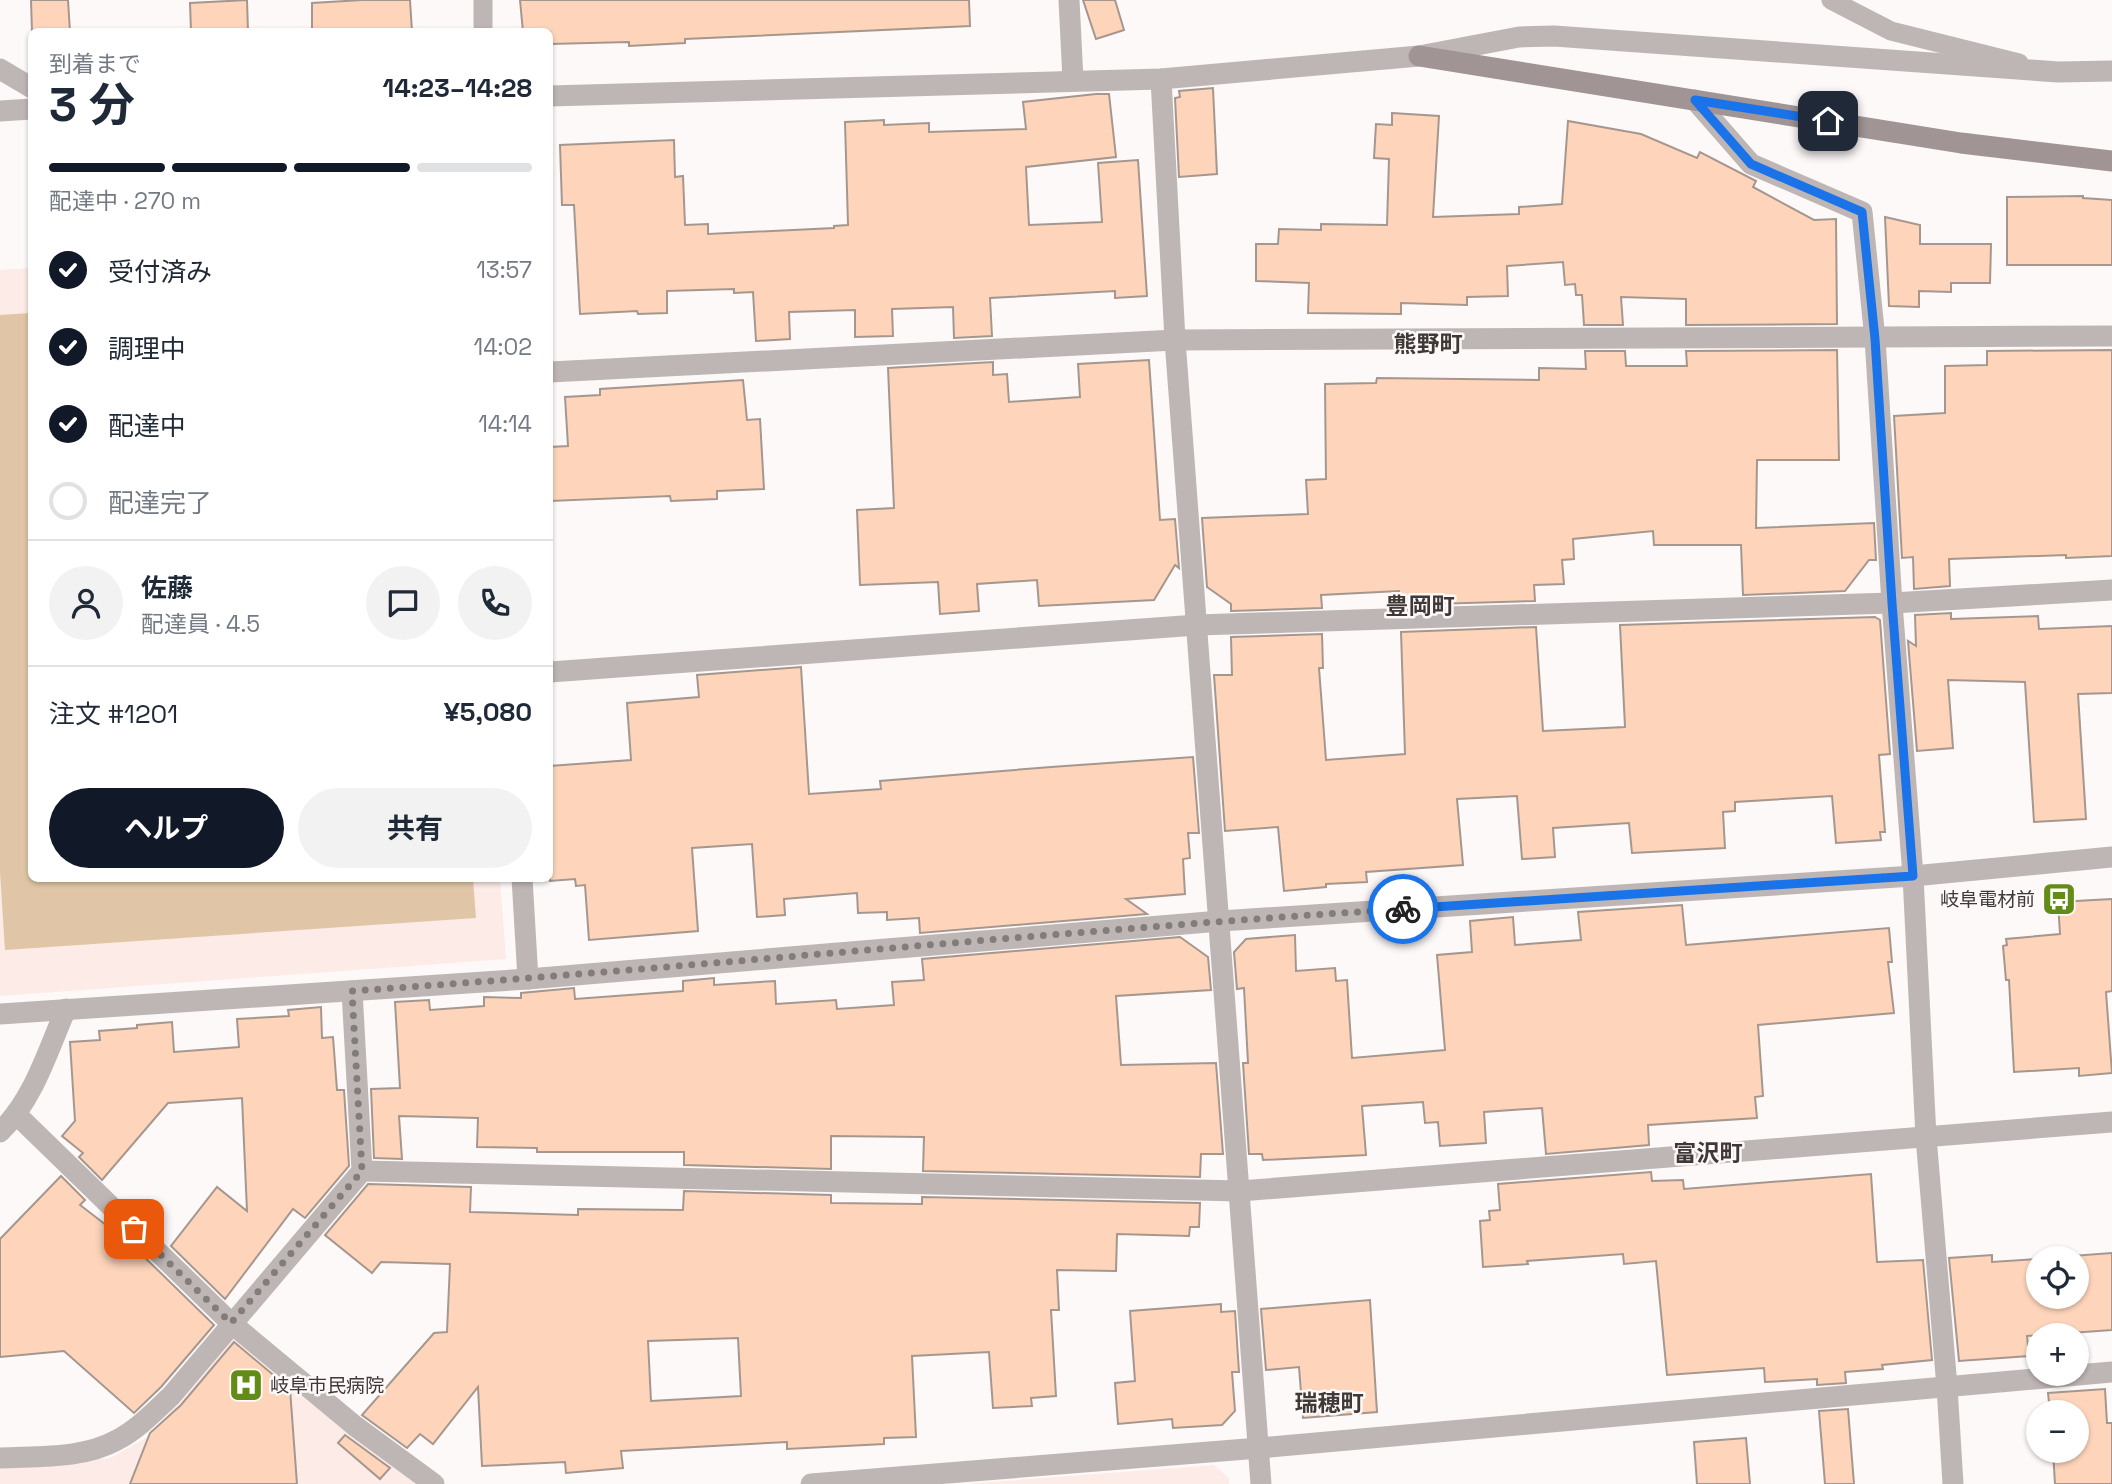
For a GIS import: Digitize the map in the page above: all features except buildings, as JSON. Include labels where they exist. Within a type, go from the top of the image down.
[{"type":"street","points":[[1069,0],[1073,80]]},
{"type":"street","points":[[553,96],[1161,79],[1419,56],[1519,37],[1554,36],[2058,72],[2112,71]]},
{"type":"street","points":[[1419,56],[1961,143],[2112,160]]},
{"type":"street","points":[[0,69],[28,86]]},
{"type":"street","points":[[1161,79],[1175,340],[1261,1484]]},
{"type":"street","points":[[1695,100],[1751,164],[1862,212],[1875,339],[1913,876],[1926,1137],[1953,1484]]},
{"type":"street","points":[[0,111],[28,109]]},
{"type":"street","points":[[553,372],[1175,340],[2112,336]]},
{"type":"street","points":[[553,672],[1197,625],[1892,603],[2112,590]]},
{"type":"street","points":[[0,1014],[528,979],[1220,921],[1913,876],[2112,857]]},
{"type":"street","points":[[522,882],[528,979]]},
{"type":"street","points":[[0,1458],[85,1451],[116,1441],[143,1423],[172,1396],[362,1171],[352,991]]},
{"type":"street","points":[[0,1132],[17,1115],[29,1095],[66,1009]]},
{"type":"street","points":[[17,1115],[231,1323],[355,1426],[435,1484]]},
{"type":"street","points":[[362,1171],[1240,1191],[2112,1122]]},
{"type":"street","points":[[811,1484],[1259,1448],[2112,1372]]},
{"type":"lane","points":[[482,0],[483,28]]},
{"type":"lane","points":[[1831,0],[1891,31],[2058,72]]},
{"type":"shaded area","points":[[28,268],[28,882],[500,882],[506,959],[0,996],[0,270]]},
{"type":"shaded area","points":[[28,313],[28,882],[473,882],[476,918],[5,950],[0,872],[0,315]]},
{"type":"shaded area","name":"岐阜市民病院","points":[[236,1334],[420,1484],[0,1484],[0,1469],[110,1458],[150,1436]]},
{"type":"shaded area","points":[[1214,1465],[1229,1478],[1229,1484],[964,1484]]},
{"type":"way so far","points":[[134,1229],[231,1323],[362,1171],[352,991],[528,979],[1220,921],[1403,909]]},
{"type":"place","name":"岐阜電材前","points":[[2059,899]]},
{"type":"place","name":"岐阜市民病院","points":[[246,1385]]},
{"type":"district","name":"熊野町","points":[[1428,344]]},
{"type":"district","name":"豊岡町","points":[[1420,606]]},
{"type":"district","name":"富沢町","points":[[1708,1153]]},
{"type":"district","name":"瑞穂町","points":[[1329,1403]]},
{"type":"route","points":[[1403,909],[1913,876],[1875,339],[1862,212],[1751,164],[1695,100],[1828,121]]}]
